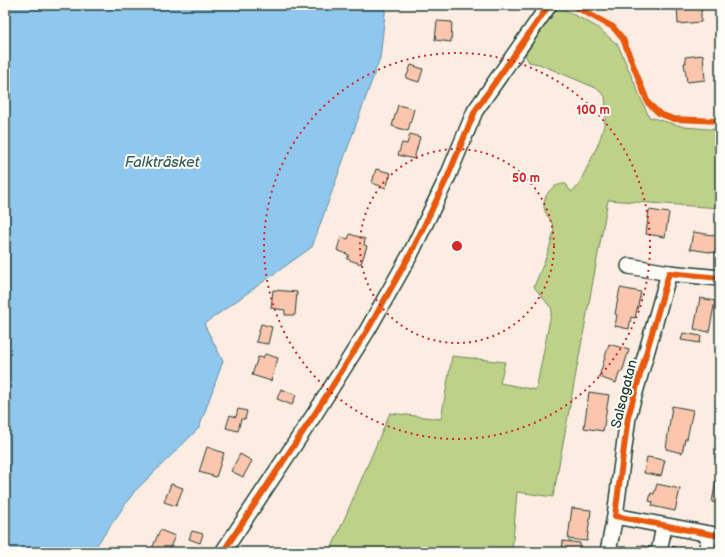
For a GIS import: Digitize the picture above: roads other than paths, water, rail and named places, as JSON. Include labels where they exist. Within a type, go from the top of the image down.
[{"type":"street","points":[[223,552],[314,415],[367,331],[411,253],[448,176],[475,111],[550,5]]},
{"type":"street","points":[[628,266],[669,273],[720,278]]},
{"type":"street","name":"Salsagatan","points":[[608,552],[615,516],[628,417],[669,273]]},
{"type":"street","points":[[615,516],[715,535],[706,552]]},
{"type":"street","points":[[660,548],[664,526]]},
{"type":"water","name":"Falkträsket","points":[[5,5],[386,5],[380,58],[312,247],[204,324],[223,361],[199,428],[134,492],[92,552],[5,552]]}]
